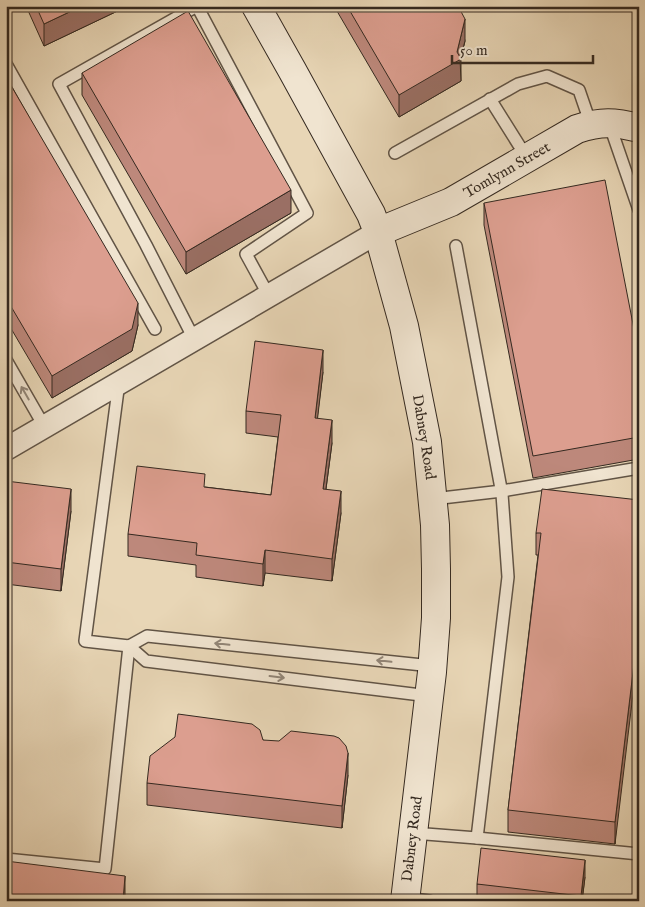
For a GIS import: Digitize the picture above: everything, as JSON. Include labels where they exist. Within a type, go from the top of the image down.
[{"type":"street","name":"Dabney Road","points":[[256,6],[371,214],[378,232],[404,326],[428,442],[435,524],[436,618],[413,833],[413,900]]},
{"type":"street","points":[[600,124],[616,123],[639,128]]},
{"type":"street","name":"Tomlynn Street","points":[[378,232],[452,202],[578,129],[600,124]]},
{"type":"street","points":[[6,449],[378,232]]},
{"type":"lane","points":[[194,339],[146,245],[59,84],[197,6],[307,213],[246,254],[269,296]]},
{"type":"lane","points":[[6,64],[155,329]]},
{"type":"lane","points":[[395,153],[518,84],[547,76],[579,90],[600,124],[639,210]]},
{"type":"lane","points":[[490,100],[527,158]]},
{"type":"lane","points":[[456,246],[502,491],[508,577],[477,838]]},
{"type":"lane","points":[[6,360],[44,426]]},
{"type":"lane","points":[[120,382],[85,641],[129,646],[146,660],[429,696]]},
{"type":"lane","points":[[433,499],[502,491],[639,468]]},
{"type":"lane","points":[[129,646],[147,636],[432,666]]},
{"type":"lane","points":[[6,859],[105,869],[129,646]]},
{"type":"lane","points":[[413,833],[639,854]]},
{"type":"building","points":[[36,6],[82,6],[44,24]]},
{"type":"building","points":[[347,6],[458,6],[465,19],[457,52],[461,59],[399,95]]},
{"type":"building","points":[[188,11],[291,190],[186,252],[82,73]]},
{"type":"building","points":[[6,77],[138,303],[132,329],[52,376],[6,298]]},
{"type":"building","points":[[605,180],[639,355],[639,437],[533,456],[484,203]]},
{"type":"building","points":[[255,341],[323,350],[315,418],[332,420],[323,489],[341,491],[332,559],[265,550],[263,564],[196,555],[197,543],[128,534],[137,466],[205,474],[204,487],[271,495],[281,415],[246,411]]},
{"type":"building","points":[[6,481],[71,489],[61,569],[6,562]]},
{"type":"building","points":[[542,489],[639,500],[639,622],[615,822],[508,810],[541,533],[536,533]]},
{"type":"building","points":[[178,714],[252,724],[260,730],[263,740],[279,741],[291,731],[339,738],[346,746],[348,753],[342,806],[147,783],[150,756],[175,737]]},
{"type":"building","points":[[481,848],[585,860],[581,896],[477,884]]},
{"type":"building","points":[[6,861],[125,876],[123,901],[6,901]]}]
